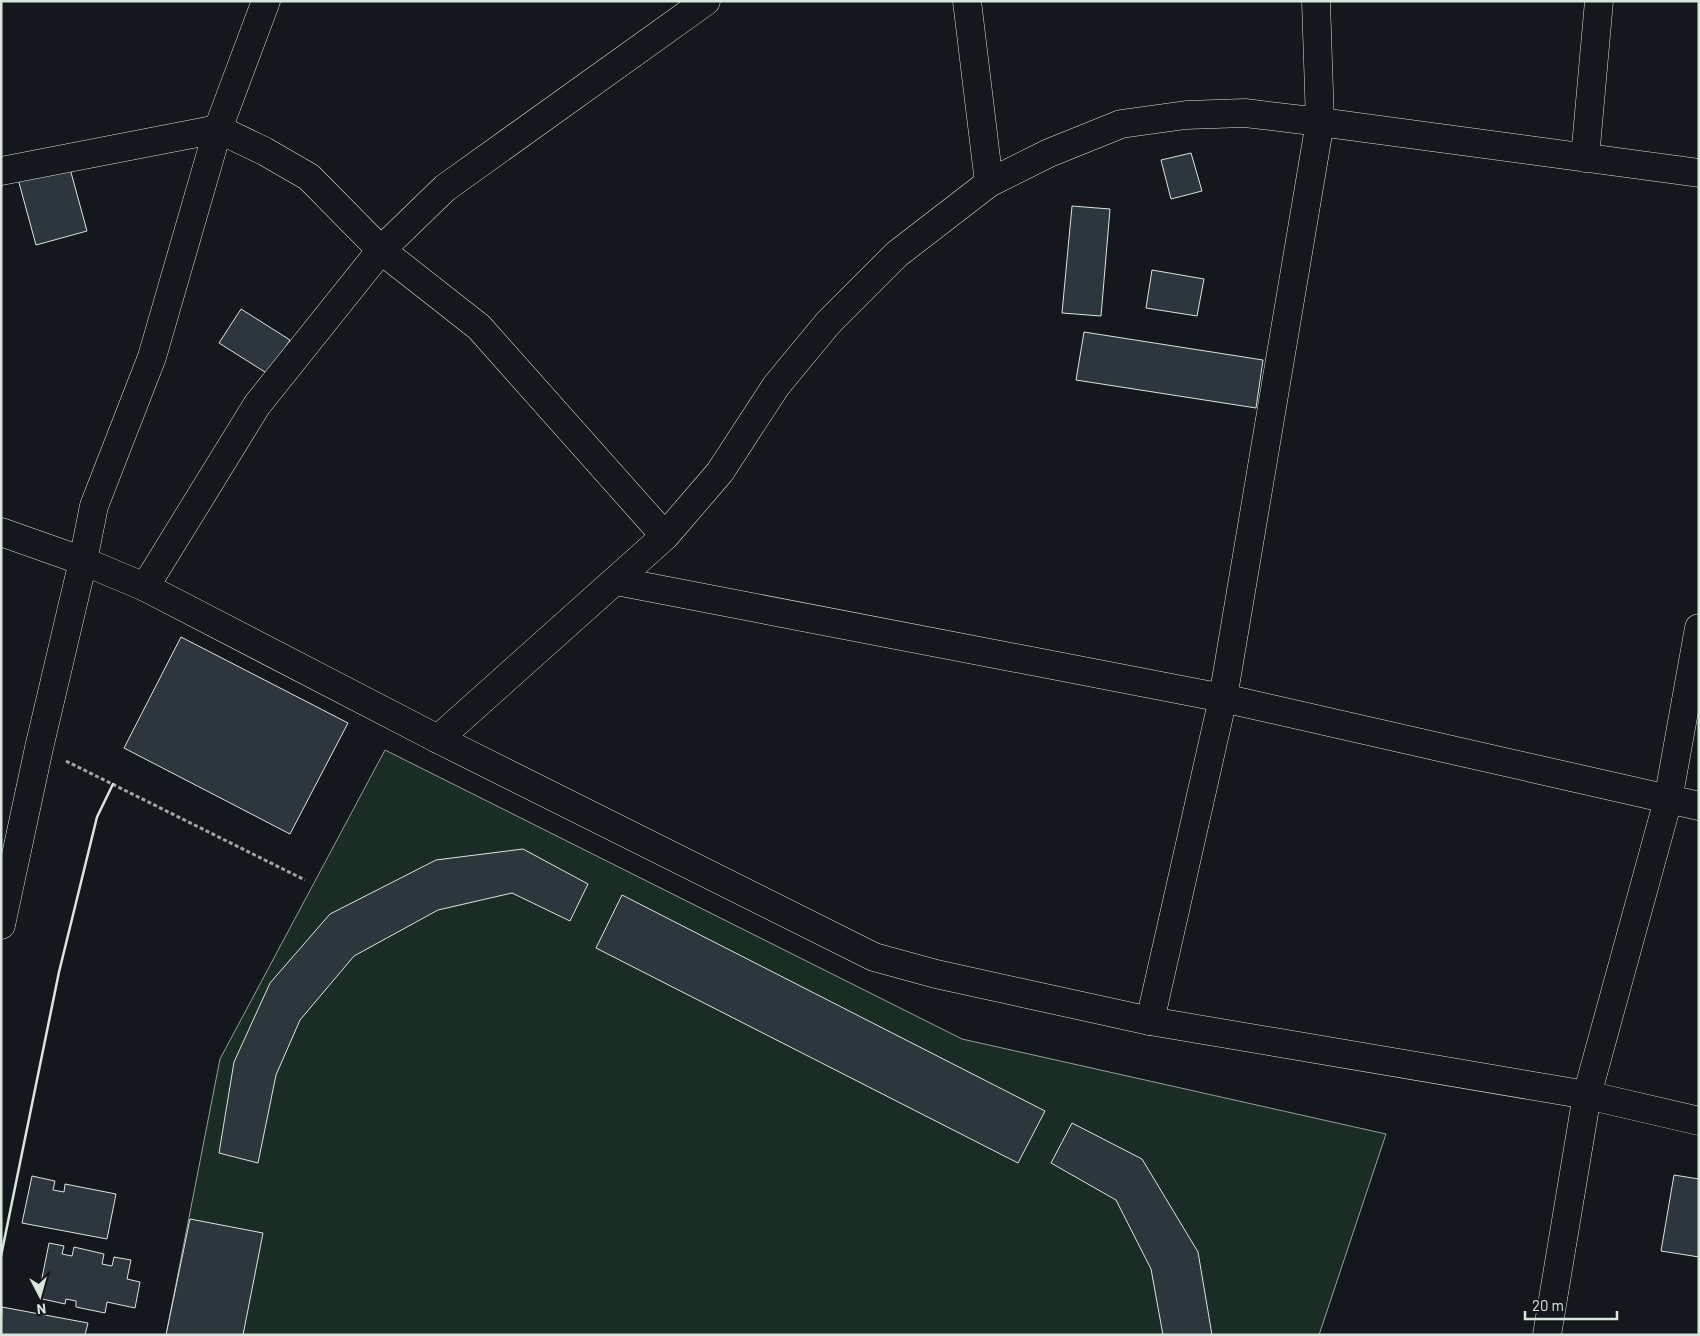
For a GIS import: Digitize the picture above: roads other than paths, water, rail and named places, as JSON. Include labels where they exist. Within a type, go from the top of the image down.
[{"type":"street","points":[[1,925],[84,561],[94,506],[152,357],[218,129],[266,1]]},
{"type":"street","points":[[145,588],[257,404],[381,250],[444,188],[706,1]]},
{"type":"street","points":[[967,1],[989,183]]},
{"type":"street","points":[[1150,1021],[1223,698],[1320,122],[1316,1]]},
{"type":"street","points":[[1585,158],[1600,1]]},
{"type":"street","points":[[438,739],[665,536],[720,472],[776,386],[828,323],[897,254],[989,183],[1049,153],[1121,124],[1186,115],[1245,113],[1699,173]]},
{"type":"street","points":[[1,171],[218,129],[264,150],[309,177],[381,250],[479,327],[665,536]]},
{"type":"street","points":[[1,532],[84,561],[145,588],[438,739],[874,957],[936,974],[1150,1021],[1587,1095],[1699,1122]]},
{"type":"street","points":[[616,581],[1223,698],[1699,806]]},
{"type":"street","points":[[1547,1335],[1587,1095],[1668,800],[1699,628]]}]
